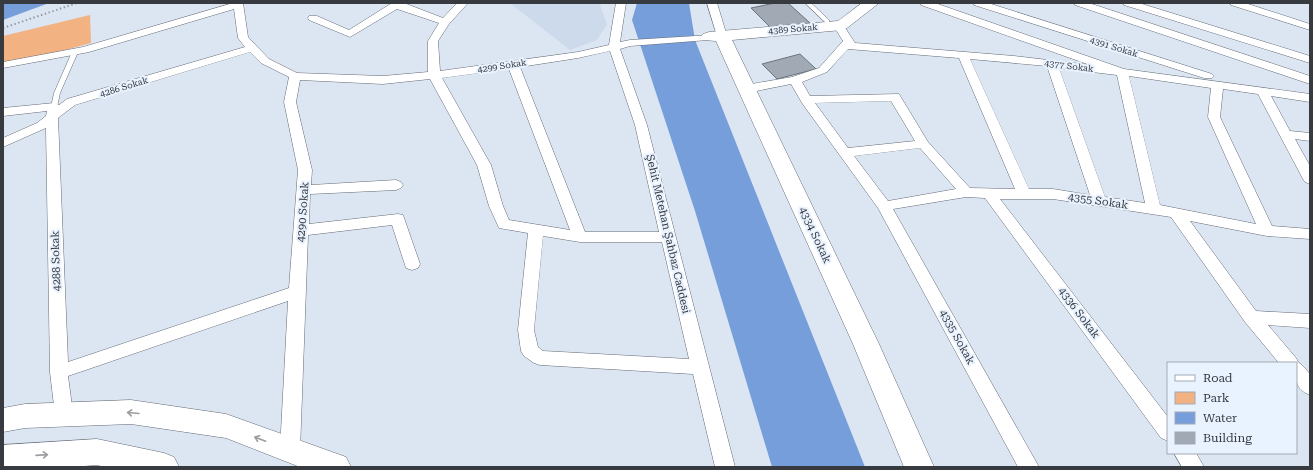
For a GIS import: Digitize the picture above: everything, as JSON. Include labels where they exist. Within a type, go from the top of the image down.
[{"type":"main road","name":"4389 Sokak","points":[[715,37],[832,23],[842,25],[872,3]]},
{"type":"main road","name":"4334 Sokak","points":[[715,37],[746,89],[866,344],[918,467]]},
{"type":"main road","points":[[3,420],[25,416],[131,412],[226,426],[336,467]]},
{"type":"main road","points":[[3,458],[97,452],[164,467]]},
{"type":"street","points":[[463,3],[445,22],[433,41],[434,75],[484,165],[496,206],[504,224],[580,237],[668,237]]},
{"type":"street","name":"Şehit Metehan Şahbaz Caddesi","points":[[621,3],[614,46],[641,125],[725,467]]},
{"type":"street","name":"4334 Sokak","points":[[712,3],[715,37]]},
{"type":"street","points":[[925,3],[1122,72],[1154,209]]},
{"type":"street","name":"4391 Sokak","points":[[978,3],[1257,91]]},
{"type":"street","points":[[1079,3],[1310,80]]},
{"type":"street","points":[[1128,3],[1310,60]]},
{"type":"street","points":[[1236,3],[1310,27]]},
{"type":"street","points":[[3,65],[75,52],[238,4],[243,38],[265,61],[295,76]]},
{"type":"street","points":[[313,18],[350,34],[398,4],[445,22]]},
{"type":"street","points":[[746,89],[795,80],[823,70],[848,42],[832,23]]},
{"type":"street","name":"4299 Sokak","points":[[295,76],[383,80],[434,75],[578,55],[630,43],[715,37]]},
{"type":"street","name":"4377 Sokak","points":[[848,42],[851,46],[1052,64],[1122,72],[1310,98]]},
{"type":"street","name":"4286 Sokak","points":[[3,143],[41,126],[53,113],[71,102],[252,48]]},
{"type":"street","points":[[963,55],[1024,194]]},
{"type":"street","points":[[513,64],[580,237]]},
{"type":"street","points":[[1052,64],[1099,201]]},
{"type":"street","name":"4290 Sokak","points":[[290,450],[297,292],[305,170],[290,102],[295,76]]},
{"type":"street","name":"4335 Sokak","points":[[795,80],[806,100],[884,206],[1029,467]]},
{"type":"street","points":[[1216,85],[1214,117],[1267,231]]},
{"type":"street","points":[[1257,91],[1286,134],[1310,179]]},
{"type":"street","points":[[806,100],[895,97],[923,144],[966,192]]},
{"type":"street","points":[[3,112],[53,113]]},
{"type":"street","name":"4288 Sokak","points":[[53,113],[59,372],[64,414]]},
{"type":"street","points":[[1286,134],[1310,137]]},
{"type":"street","points":[[844,153],[923,144]]},
{"type":"street","points":[[304,190],[396,185]]},
{"type":"street","name":"4355 Sokak","points":[[884,206],[966,192],[989,194],[1053,194],[1154,209],[1267,231],[1310,234]]},
{"type":"street","name":"4336 Sokak","points":[[989,194],[1167,431]]},
{"type":"street","points":[[1176,213],[1251,317],[1289,362]]},
{"type":"street","points":[[302,230],[398,219],[412,264]]},
{"type":"street","points":[[536,229],[526,330],[530,351],[540,358],[700,367]]},
{"type":"street","points":[[59,372],[297,292]]},
{"type":"street","points":[[1251,317],[1310,321]]},
{"type":"street","points":[[1297,371],[1310,387]]},
{"type":"street","points":[[1185,454],[1194,467]]},
{"type":"lane","points":[[808,3],[832,23]]},
{"type":"lane","name":"4288 Sokak","points":[[53,113],[57,93],[75,52]]},
{"type":"path","points":[[3,28],[77,3]]},
{"type":"shaded area","points":[[510,3],[602,3],[600,6],[607,24],[597,40],[570,50]]},
{"type":"green space","points":[[90,15],[91,43],[3,67],[3,36]]},
{"type":"water","points":[[3,3],[49,3],[3,20]]},
{"type":"water","points":[[637,3],[689,3],[695,40],[865,467],[772,467],[695,211],[632,20]]},
{"type":"building","points":[[775,3],[788,3],[810,23],[774,31],[751,8]]},
{"type":"building","points":[[800,54],[816,69],[777,79],[762,64]]}]
